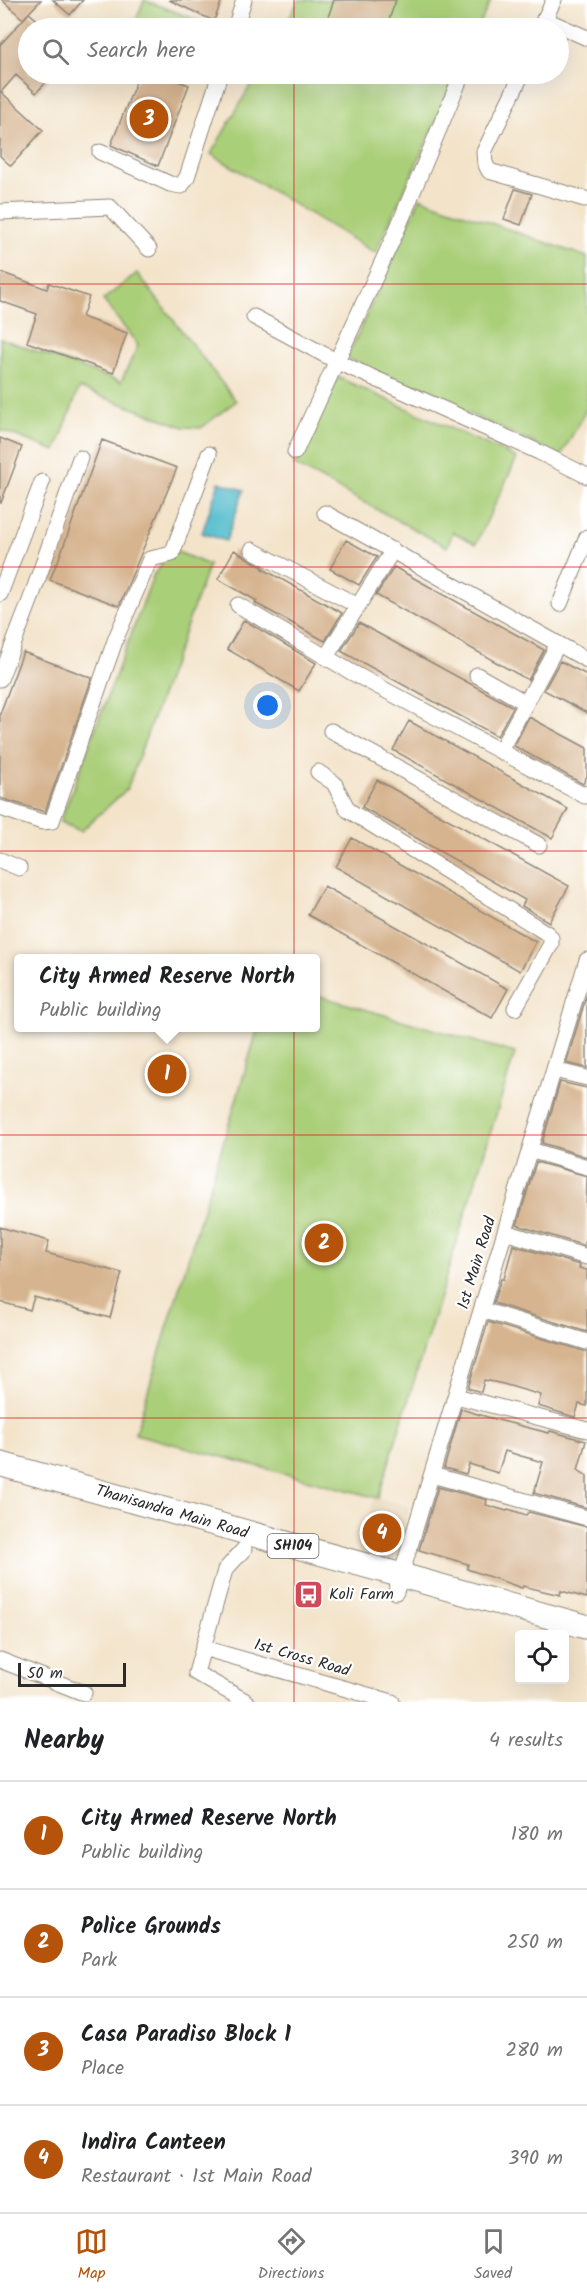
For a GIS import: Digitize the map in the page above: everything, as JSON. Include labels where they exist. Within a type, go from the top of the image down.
[{"type":"main road","name":"Thanisandra Main Road","points":[[0,1464],[399,1584],[535,1630]]},
{"type":"main road","name":"Thanisandra Main Road","points":[[0,1481],[244,1549],[587,1627]]},
{"type":"main road","points":[[569,1640],[587,1645]]},
{"type":"street","points":[[238,18],[244,0]]},
{"type":"street","points":[[545,18],[554,0]]},
{"type":"street","points":[[569,32],[587,38]]},
{"type":"street","points":[[100,152],[170,184],[181,186],[188,177],[217,84]]},
{"type":"street","points":[[295,452],[396,231],[458,84]]},
{"type":"street","points":[[517,84],[484,152],[485,163],[489,171],[585,199]]},
{"type":"street","points":[[0,212],[110,207],[149,249]]},
{"type":"street","points":[[254,317],[338,362],[539,452],[587,476]]},
{"type":"street","points":[[0,808],[42,822],[52,821],[116,638],[150,559],[172,554],[209,454]]},
{"type":"street","points":[[0,679],[80,458]]},
{"type":"street","points":[[0,594],[42,482]]},
{"type":"street","points":[[325,513],[587,660]]},
{"type":"street","points":[[560,604],[587,537]]},
{"type":"street","points":[[252,550],[358,606]]},
{"type":"street","points":[[326,657],[393,550]]},
{"type":"street","points":[[238,606],[326,657],[500,751],[585,796],[587,793]]},
{"type":"street","points":[[500,751],[558,644]]},
{"type":"street","points":[[477,675],[526,703]]},
{"type":"street","points":[[331,731],[540,845]]},
{"type":"street","points":[[318,772],[334,783],[348,810],[548,934],[551,944],[515,1008]]},
{"type":"street","points":[[0,860],[19,868]]},
{"type":"street","name":"1st Main Road","points":[[399,1584],[554,1070],[583,990],[587,960]]},
{"type":"street","points":[[554,1070],[587,1078]]},
{"type":"street","points":[[530,1150],[587,1167]]},
{"type":"street","points":[[505,1232],[587,1257]]},
{"type":"street","points":[[482,1310],[587,1342]]},
{"type":"street","points":[[456,1396],[587,1430]]},
{"type":"street","points":[[432,1475],[587,1518]]},
{"type":"street","points":[[244,1549],[225,1570],[196,1673],[247,1702]]},
{"type":"street","name":"1st Cross Road","points":[[203,1648],[392,1702]]},
{"type":"street","points":[[0,1660],[84,1694]]},
{"type":"shaded area","points":[[374,1497],[410,1507],[394,1565],[357,1555]]},
{"type":"green space","points":[[144,0],[191,18],[137,18]]},
{"type":"green space","points":[[299,0],[491,0],[483,18],[289,18]]},
{"type":"green space","points":[[251,84],[453,84],[375,253],[211,154]]},
{"type":"green space","points":[[420,198],[587,257],[587,408],[561,456],[347,358]]},
{"type":"green space","points":[[137,273],[236,401],[201,428],[184,427],[79,388],[56,451],[0,430],[0,338],[121,382],[138,345],[103,300]]},
{"type":"green space","points":[[337,377],[517,458],[476,544],[453,532],[447,547],[294,465]]},
{"type":"green space","points":[[168,548],[209,565],[127,789],[81,831],[60,822],[154,574],[159,569]]},
{"type":"green space","points":[[320,996],[515,1053],[378,1498],[135,1434],[257,1032],[320,1032]]},
{"type":"water","points":[[219,482],[244,490],[226,541],[202,533]]},
{"type":"building","points":[[2,0],[41,0],[22,18]]},
{"type":"building","points":[[53,0],[83,0],[70,15]]},
{"type":"building","points":[[169,0],[222,0],[215,18],[208,18]]},
{"type":"building","points":[[334,0],[396,0],[390,18],[328,18]]},
{"type":"building","points":[[29,13],[35,18],[24,18]]},
{"type":"building","points":[[18,25],[18,77],[16,75],[1,92],[43,130],[11,166],[0,156],[0,45]]},
{"type":"building","points":[[26,84],[45,84],[36,93]]},
{"type":"building","points":[[135,84],[189,85],[158,166],[111,145]]},
{"type":"building","points":[[515,189],[532,194],[521,225],[504,219]]},
{"type":"building","points":[[0,272],[47,289],[49,283],[89,297],[82,317],[127,333],[113,373],[27,342],[37,314],[0,301]]},
{"type":"building","points":[[0,438],[22,447],[1,503],[0,503]]},
{"type":"building","points":[[102,440],[177,468],[119,606],[50,580]]},
{"type":"building","points":[[346,540],[377,557],[359,585],[330,569]]},
{"type":"building","points":[[234,550],[342,613],[325,641],[255,603],[257,601],[218,579]]},
{"type":"building","points":[[394,567],[544,650],[528,680],[376,595]]},
{"type":"building","points":[[244,620],[316,663],[299,691],[227,649]]},
{"type":"building","points":[[359,623],[513,707],[497,736],[341,651]]},
{"type":"building","points":[[23,652],[92,678],[45,812],[0,798],[0,714]]},
{"type":"building","points":[[560,661],[587,675],[587,713],[544,690]]},
{"type":"building","points":[[529,717],[587,748],[587,776],[583,784],[514,746]]},
{"type":"building","points":[[409,721],[568,809],[552,838],[393,750]]},
{"type":"building","points":[[377,780],[569,886],[549,922],[522,906],[525,900],[362,807]]},
{"type":"building","points":[[352,838],[536,942],[520,971],[336,867]]},
{"type":"building","points":[[324,886],[508,989],[492,1018],[308,915]]},
{"type":"building","points":[[587,994],[587,1068],[566,1063]]},
{"type":"building","points":[[560,1082],[587,1088],[587,1157],[542,1143]]},
{"type":"building","points":[[536,1162],[587,1176],[585,1246],[517,1225]]},
{"type":"building","points":[[0,1227],[49,1241],[46,1253],[122,1273],[110,1318],[34,1297],[30,1310],[0,1302]]},
{"type":"building","points":[[513,1245],[580,1265],[579,1268],[587,1270],[587,1332],[493,1303],[501,1279],[504,1279]]},
{"type":"building","points":[[488,1322],[587,1352],[587,1406],[579,1404],[575,1417],[538,1406],[541,1395],[503,1384],[484,1380],[481,1392],[468,1388]]},
{"type":"building","points":[[461,1409],[586,1441],[578,1470],[587,1476],[587,1508],[534,1493],[543,1462],[505,1451],[498,1473],[469,1464],[466,1474],[444,1468]]},
{"type":"building","points":[[438,1487],[487,1500],[486,1505],[507,1511],[508,1509],[526,1515],[529,1512],[587,1527],[587,1598],[561,1591],[560,1595],[523,1586],[522,1588],[467,1569],[468,1564],[419,1550]]},
{"type":"building","points":[[373,1515],[394,1521],[389,1539],[368,1533]]},
{"type":"place","name":"Casa Paradiso Block 1","points":[[149,119]]},
{"type":"place","name":"City Armed Reserve North","points":[[167,1074]]},
{"type":"place","name":"Police Grounds","points":[[324,1243]]},
{"type":"place","name":"Indira Canteen","points":[[382,1533]]},
{"type":"place","name":"Koli Farm","points":[[308,1594]]}]
